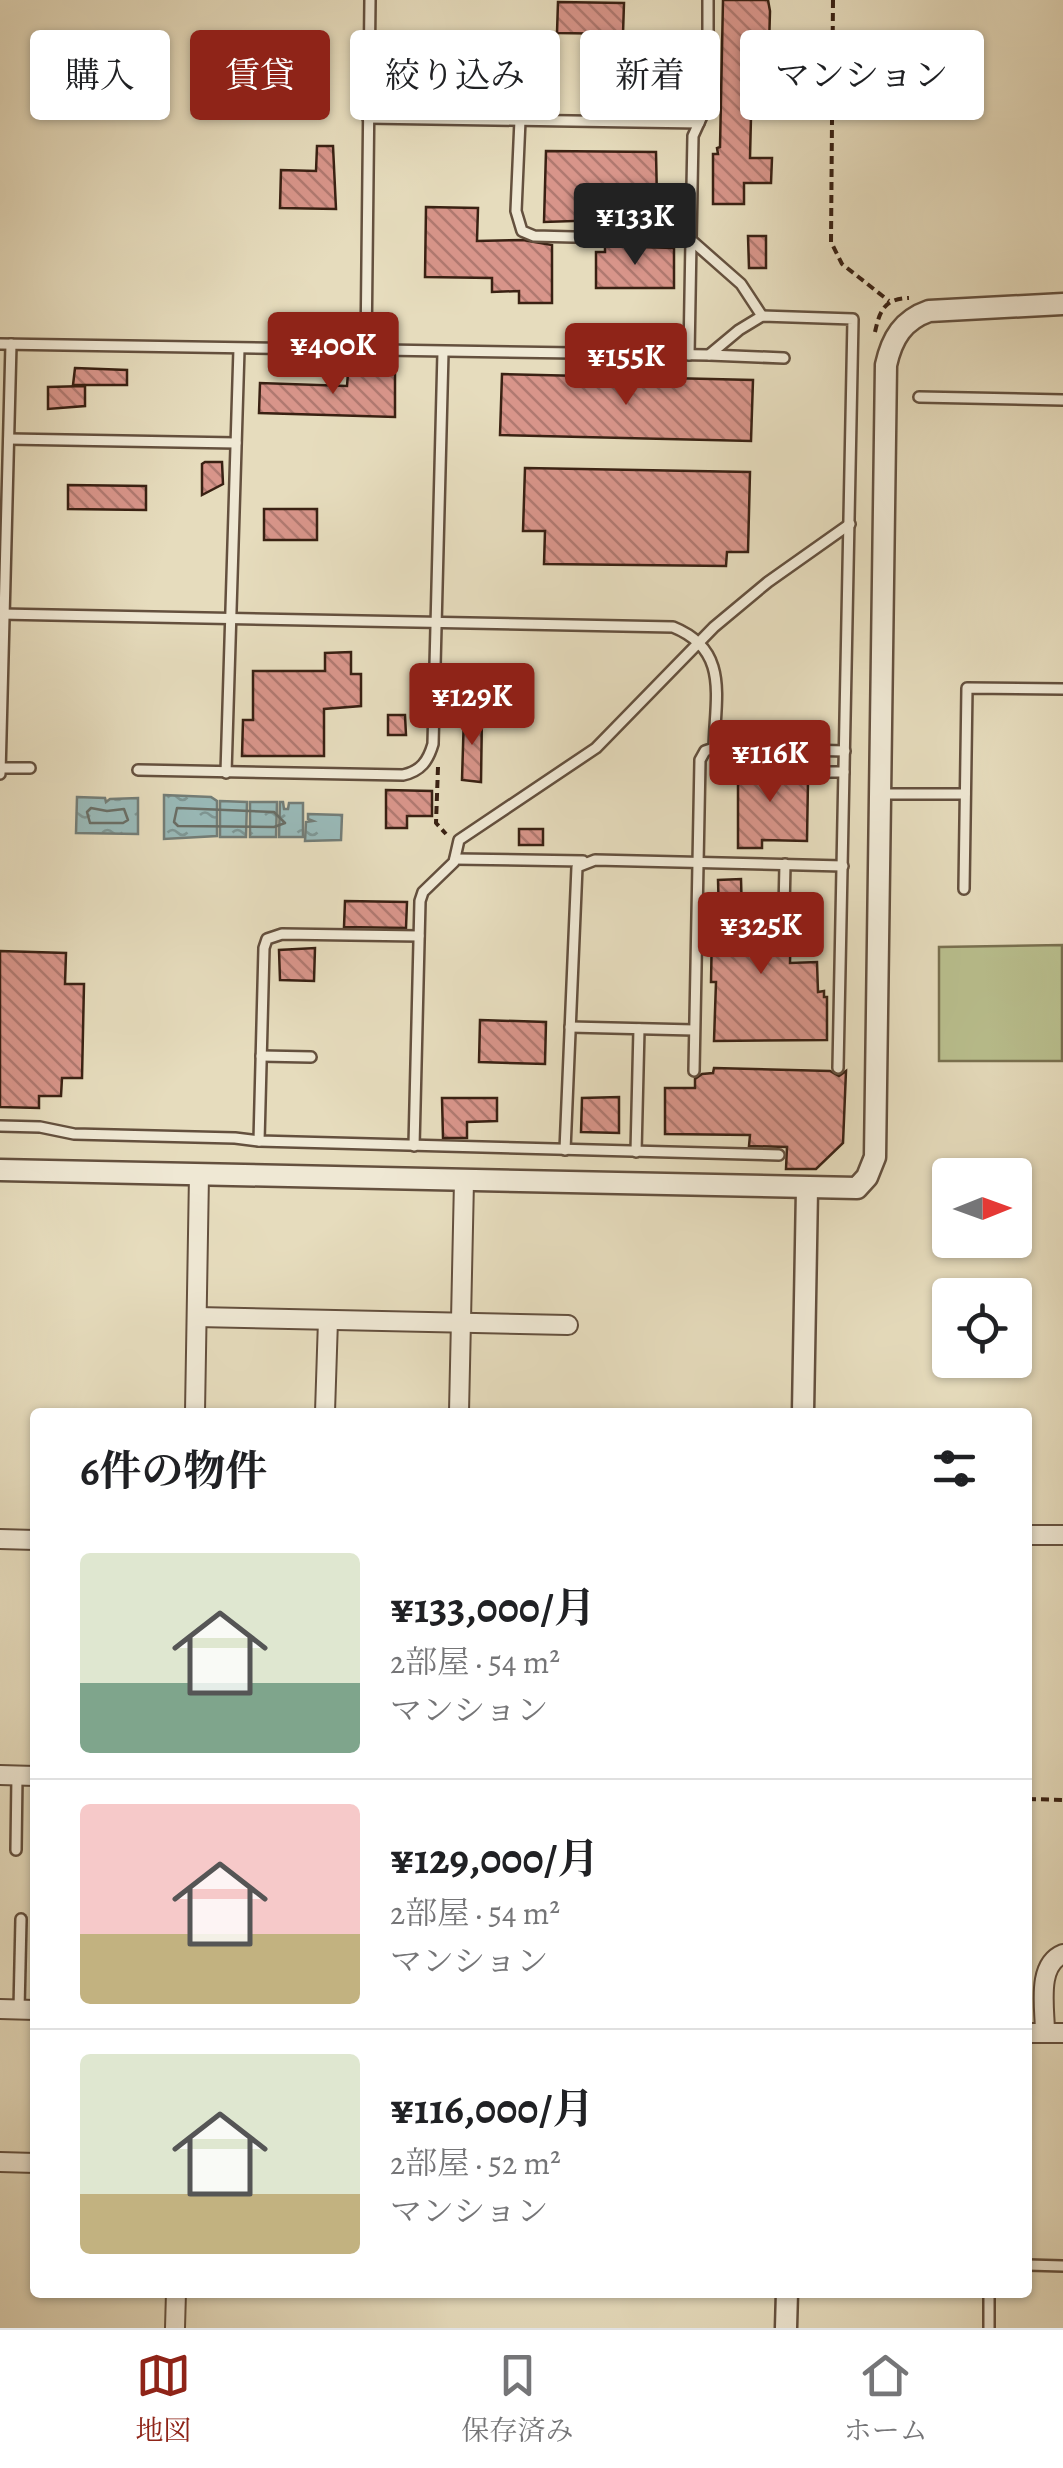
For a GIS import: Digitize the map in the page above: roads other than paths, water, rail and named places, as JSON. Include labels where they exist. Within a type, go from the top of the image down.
[{"type":"street","points":[[0,1170],[856,1188],[867,1177],[875,1156],[886,365],[891,344],[913,316],[929,311],[1063,304]]},
{"type":"street","points":[[195,1408],[199,1175]]},
{"type":"street","points":[[459,1408],[464,1181]]},
{"type":"street","points":[[803,1408],[807,1189]]},
{"type":"street","points":[[197,1316],[568,1326]]},
{"type":"street","points":[[325,1408],[328,1320]]},
{"type":"street","points":[[1032,1534],[1063,1536]]},
{"type":"street","points":[[0,1540],[30,1540]]},
{"type":"street","points":[[1045,2033],[1045,1973],[1051,1961],[1063,1954]]},
{"type":"street","points":[[0,2162],[30,2163]]},
{"type":"street","points":[[175,2328],[176,2298]]},
{"type":"street","points":[[786,2328],[787,2298]]},
{"type":"lane","points":[[369,30],[370,0]]},
{"type":"lane","points":[[689,354],[694,136],[708,103],[708,0]]},
{"type":"lane","points":[[366,350],[368,120]]},
{"type":"lane","points":[[699,124],[520,120],[516,211],[522,231],[534,236],[691,240],[740,284],[762,316]]},
{"type":"lane","points":[[709,355],[762,316],[853,319],[838,1068]]},
{"type":"lane","points":[[30,768],[1,771],[9,439],[5,344],[784,358]]},
{"type":"lane","points":[[226,773],[239,349]]},
{"type":"lane","points":[[138,770],[403,775],[415,772],[430,755],[442,352]]},
{"type":"lane","points":[[920,397],[1063,400]]},
{"type":"lane","points":[[9,439],[236,443]]},
{"type":"lane","points":[[414,1146],[420,901],[424,892],[448,872],[459,840],[596,748],[698,641],[768,582],[850,524]]},
{"type":"lane","points":[[2,614],[673,627],[698,641],[716,667],[714,748]]},
{"type":"lane","points":[[964,888],[967,688],[1063,689]]},
{"type":"lane","points":[[694,1072],[700,760],[704,751],[844,751]]},
{"type":"lane","points":[[805,772],[844,772]]},
{"type":"lane","points":[[881,794],[965,794]]},
{"type":"lane","points":[[456,854],[586,862],[842,866]]},
{"type":"lane","points":[[565,1150],[575,878],[577,867],[586,862]]},
{"type":"lane","points":[[784,864],[784,910]]},
{"type":"lane","points":[[259,1141],[267,939],[282,934],[419,936]]},
{"type":"lane","points":[[570,1027],[694,1030]]},
{"type":"lane","points":[[636,1152],[639,1029]]},
{"type":"lane","points":[[261,1056],[311,1057]]},
{"type":"lane","points":[[0,1126],[40,1127],[74,1134],[259,1141],[779,1155]]},
{"type":"lane","points":[[16,1850],[17,1776]]},
{"type":"lane","points":[[18,2009],[20,1919]]},
{"type":"lane","points":[[1032,2265],[1063,2266]]},
{"type":"lane","points":[[989,2298],[989,2328]]},
{"type":"water","points":[[164,795],[211,797],[217,801],[217,836],[164,839]]},
{"type":"water","points":[[77,797],[105,798],[106,802],[138,798],[138,834],[76,833]]},
{"type":"water","points":[[220,801],[247,802],[246,837],[220,837]]},
{"type":"water","points":[[250,802],[277,802],[276,837],[250,837]]},
{"type":"water","points":[[280,802],[284,809],[288,809],[289,803],[303,803],[303,837],[279,837]]},
{"type":"water","points":[[308,814],[342,815],[341,840],[305,841],[306,822],[313,821]]}]
